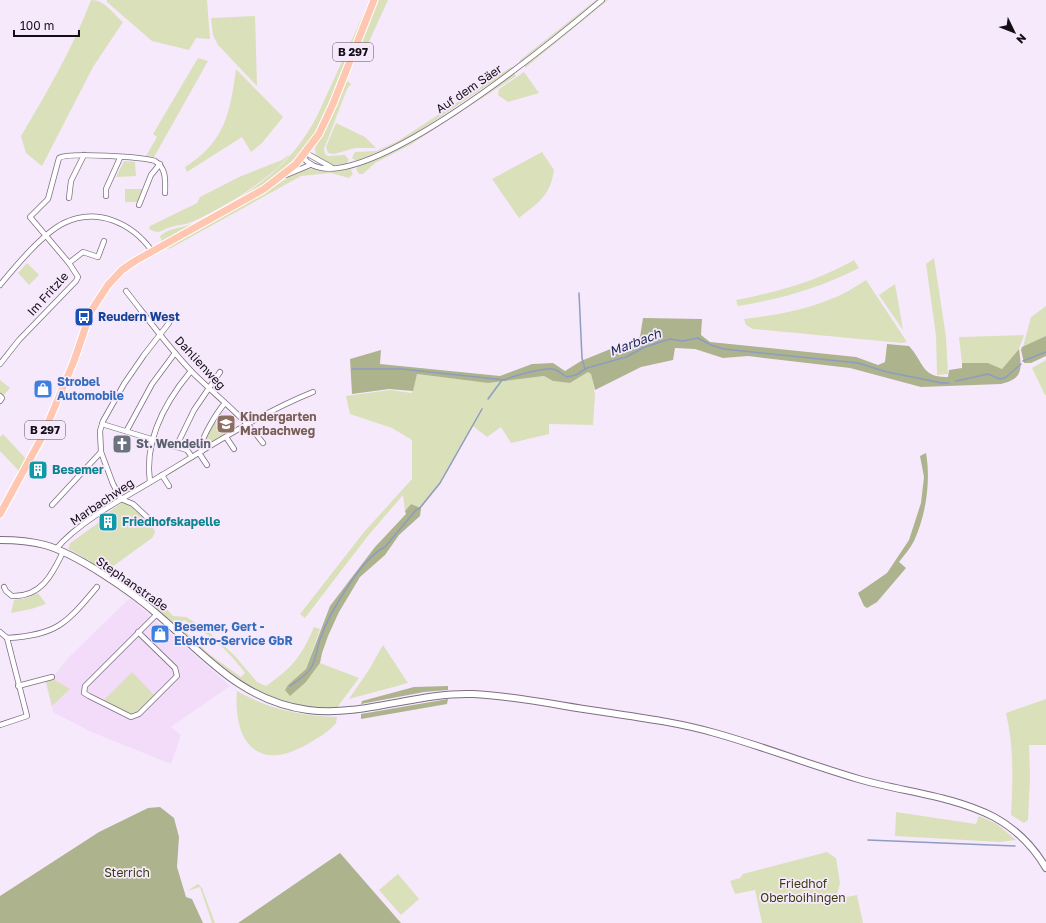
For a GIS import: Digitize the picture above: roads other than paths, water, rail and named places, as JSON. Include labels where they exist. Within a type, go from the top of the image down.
[{"type":"main road","name":"B 297","points":[[0,514],[22,476],[42,436],[74,361],[96,301],[122,270],[152,251],[190,232],[259,193],[282,177],[304,155],[324,126],[374,0]]},
{"type":"street","name":"Auf dem Säer","points":[[310,165],[325,169],[353,165],[379,155],[417,135],[519,68],[602,0]]},
{"type":"street","points":[[69,198],[71,181],[84,155],[150,159],[160,164],[165,172],[165,193]]},
{"type":"street","name":"Im Fritzle","points":[[0,364],[29,329],[76,281],[77,274],[70,263],[30,217],[48,199],[56,160],[60,156],[84,155]]},
{"type":"street","points":[[282,177],[310,165],[304,155]]},
{"type":"street","points":[[304,155],[333,168]]},
{"type":"street","points":[[106,196],[106,190],[120,158]]},
{"type":"street","points":[[139,205],[151,175],[160,164]]},
{"type":"street","points":[[0,285],[47,236],[63,224],[73,220],[92,217],[106,218],[133,230],[141,236],[152,251]]},
{"type":"street","points":[[70,263],[83,252],[98,257],[104,240]]},
{"type":"street","name":"Dahlienweg","points":[[126,291],[191,371],[249,424],[263,443]]},
{"type":"street","points":[[148,518],[130,501],[121,499],[104,464],[100,438],[102,424],[124,384],[168,323]]},
{"type":"street","points":[[127,430],[152,384],[175,353]]},
{"type":"street","points":[[150,482],[148,465],[152,438],[172,396],[191,371]]},
{"type":"street","points":[[176,446],[188,421],[208,388],[220,372]]},
{"type":"street","name":"Marbachweg","points":[[56,549],[75,532],[121,499],[249,424],[313,392]]},
{"type":"street","points":[[0,396],[2,398],[0,401]]},
{"type":"street","points":[[207,466],[200,452],[201,446],[207,431],[225,403]]},
{"type":"street","points":[[102,424],[127,430],[176,446],[189,452],[192,457]]},
{"type":"street","points":[[226,437],[234,449]]},
{"type":"street","points":[[52,505],[101,452]]},
{"type":"street","points":[[162,475],[169,486]]},
{"type":"street","name":"Stephanstraße","points":[[0,540],[31,542],[63,552],[116,584],[157,614],[220,671],[241,686],[264,698],[287,706],[309,710],[351,710],[418,698],[469,694],[517,698],[699,728],[858,778],[949,800],[975,809],[1000,820],[1018,834],[1035,852],[1046,868]]},
{"type":"street","points":[[4,586],[6,591],[14,596],[38,589],[51,577],[63,552]]},
{"type":"street","points":[[7,638],[42,634],[60,625],[72,616],[97,587]]},
{"type":"street","points":[[138,632],[175,668],[177,676],[175,680],[139,714],[131,717],[84,693],[85,686],[138,632],[157,614]]},
{"type":"street","points":[[0,632],[7,638],[18,686],[27,716],[0,726]]},
{"type":"street","points":[[18,686],[52,677]]},
{"type":"waterway","points":[[579,293],[582,358],[585,369]]},
{"type":"waterway","name":"Marbach","points":[[352,369],[402,369],[505,380],[529,372],[553,369],[567,377],[576,375],[587,368],[626,357],[645,347],[670,339],[683,341],[698,338],[711,345],[724,349],[858,363],[887,372],[942,383],[949,383]]},
{"type":"waterway","name":"Marbach","points":[[1023,361],[1046,352]]},
{"type":"waterway","name":"Marbach","points":[[956,381],[988,374],[1000,379],[1005,378],[1021,364]]},
{"type":"waterway","points":[[488,399],[502,380]]},
{"type":"waterway","points":[[290,686],[311,668],[324,628],[338,602],[356,574],[366,562],[385,547],[440,483],[482,409]]},
{"type":"waterway","points":[[868,840],[1015,846]]},
{"type":"place","name":"Reudern West","points":[[84,317]]},
{"type":"place","name":"Strobel Automobile","points":[[43,389]]},
{"type":"place","name":"Kindergarten Marbachweg","points":[[226,424]]},
{"type":"place","name":"St. Wendelin","points":[[122,444]]},
{"type":"place","name":"Besemer","points":[[38,470]]},
{"type":"place","name":"Friedhofskapelle","points":[[108,522]]},
{"type":"place","name":"Besemer, Gert - Elektro-Service GbR","points":[[160,634]]},
{"type":"park label","name":"Sterrich","points":[[127,873]]},
{"type":"park label","name":"Friedhof Oberboihingen","points":[[803,891]]}]
